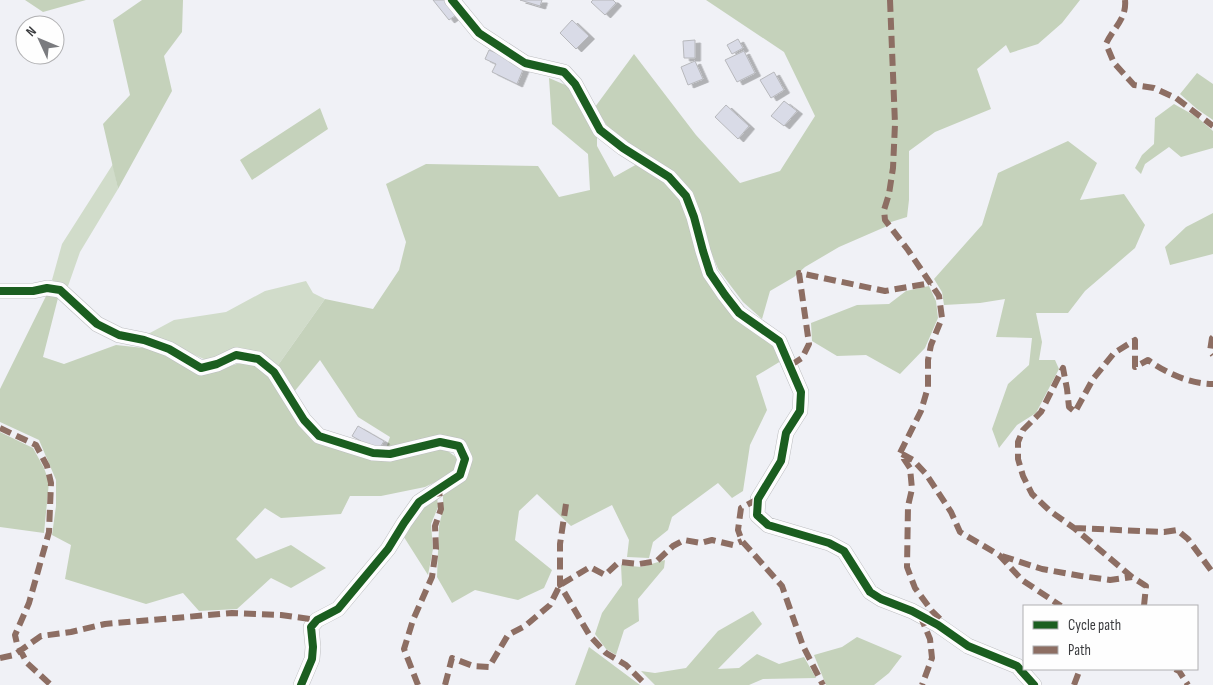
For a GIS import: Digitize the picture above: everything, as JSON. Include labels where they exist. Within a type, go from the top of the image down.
[{"type":"street","points":[[452,0],[479,33],[525,63],[564,72],[575,84],[600,130],[623,148],[669,177],[686,196],[710,274],[739,312],[779,342],[801,392],[800,411],[786,433],[781,461],[758,499],[757,515],[768,525],[829,543],[844,551],[870,592],[938,625],[968,646],[1017,666],[1034,685]]},
{"type":"street","points":[[0,291],[33,291],[47,288],[60,290],[97,324],[119,335],[144,340],[169,349],[201,368],[236,356],[258,359],[274,372],[304,420],[318,436],[373,453],[390,454],[440,442],[459,446],[465,459],[460,475],[420,502],[388,549],[356,589],[338,609],[317,620],[311,627],[312,659],[300,685]]},
{"type":"green space","points":[[25,0],[86,0],[43,12]]},
{"type":"green space","points":[[142,0],[183,0],[182,32],[164,56],[172,91],[118,189],[103,124],[130,95],[113,20]]},
{"type":"green space","points":[[706,0],[1080,0],[1062,23],[1038,44],[1010,53],[1006,45],[977,69],[991,109],[935,132],[909,151],[907,217],[891,222],[885,227],[839,247],[770,291],[762,319],[743,302],[718,269],[694,201],[607,126],[595,107],[634,54],[696,135],[740,183],[780,171],[815,116],[784,52]]},
{"type":"green space","points":[[1197,73],[1213,84],[1213,120],[1180,94]]},
{"type":"green space","points":[[549,78],[570,87],[597,136],[597,146],[614,177],[639,163],[664,179],[681,197],[699,259],[774,345],[781,361],[756,376],[767,410],[750,445],[743,491],[732,498],[718,483],[672,517],[668,530],[653,542],[649,558],[627,557],[629,540],[612,505],[571,526],[537,494],[519,511],[515,540],[552,570],[544,588],[518,600],[475,590],[452,603],[437,577],[439,526],[443,509],[443,493],[463,476],[461,444],[385,451],[390,437],[358,417],[320,360],[294,392],[276,368],[325,299],[373,309],[399,270],[406,242],[386,184],[426,164],[538,166],[559,197],[590,190],[588,154],[552,124]]},
{"type":"green space","points":[[1174,104],[1197,117],[1213,131],[1213,148],[1181,157],[1169,147],[1145,164],[1141,174],[1135,168],[1142,155],[1154,144],[1155,118]]},
{"type":"green space","points":[[320,108],[328,129],[252,180],[240,160]]},
{"type":"green space","points":[[1068,141],[1097,163],[1080,200],[1124,194],[1145,225],[1135,248],[1085,291],[1068,313],[1036,313],[1042,342],[1039,360],[1055,360],[1059,369],[1036,413],[1017,425],[999,448],[992,429],[1008,384],[1029,365],[1032,338],[996,337],[1005,299],[980,303],[944,305],[942,292],[934,279],[982,225],[998,173]]},
{"type":"green space","points":[[113,164],[118,189],[80,252],[67,289],[52,280],[62,244]]},
{"type":"green space","points":[[1213,213],[1213,254],[1170,265],[1165,247],[1186,227]]},
{"type":"green space","points":[[306,281],[313,293],[325,299],[276,368],[258,353],[206,360],[148,334],[174,320],[226,312],[265,291]]},
{"type":"green space","points":[[929,286],[936,301],[938,318],[925,348],[900,374],[866,355],[837,356],[812,341],[811,323],[857,305],[889,304],[906,291]]},
{"type":"green space","points":[[47,294],[58,298],[43,357],[64,364],[116,345],[144,348],[224,368],[240,363],[255,365],[272,377],[303,426],[376,458],[444,448],[457,458],[456,472],[425,487],[381,496],[350,496],[341,514],[281,518],[265,508],[236,539],[256,559],[291,545],[326,568],[291,588],[271,578],[237,609],[199,611],[183,593],[146,604],[65,579],[71,545],[52,535],[56,506],[56,480],[39,440],[0,422],[0,389]]},
{"type":"green space","points":[[0,432],[33,448],[44,468],[49,482],[44,533],[0,527]]},
{"type":"green space","points":[[437,496],[438,507],[431,524],[433,549],[428,575],[402,534],[424,503]]},
{"type":"green space","points":[[665,560],[664,568],[638,599],[639,621],[624,630],[616,655],[606,649],[595,634],[602,613],[622,585],[621,565],[641,567]]},
{"type":"green space","points":[[753,611],[762,624],[718,669],[739,668],[757,654],[779,664],[804,657],[816,678],[763,679],[749,685],[655,685],[641,671],[655,673],[686,668],[718,631]]},
{"type":"green space","points":[[857,637],[902,656],[889,673],[874,685],[826,685],[814,655],[842,647]]},
{"type":"green space","points":[[589,647],[640,685],[575,685]]},
{"type":"building","points":[[433,0],[445,0],[456,15],[449,20]]},
{"type":"building","points":[[520,0],[542,0],[540,6]]},
{"type":"building","points":[[593,0],[613,0],[616,3],[605,15],[591,2]]},
{"type":"building","points":[[572,20],[589,36],[576,49],[560,33]]},
{"type":"building","points":[[738,39],[743,48],[732,54],[727,45]]},
{"type":"building","points":[[695,40],[695,58],[684,58],[683,41]]},
{"type":"building","points":[[489,50],[525,65],[517,84],[492,72],[496,64],[485,59]]},
{"type":"building","points":[[744,51],[755,73],[737,82],[725,60]]},
{"type":"building","points":[[695,61],[703,79],[688,85],[681,67]]},
{"type":"building","points":[[774,72],[784,90],[771,98],[760,80]]},
{"type":"building","points":[[784,101],[797,111],[784,126],[771,116]]},
{"type":"building","points":[[726,105],[749,126],[738,139],[715,117]]},
{"type":"building","points":[[358,426],[384,441],[378,451],[352,436]]},
{"type":"marked path","points":[[890,0],[895,124],[893,168],[889,194],[884,210],[885,220],[939,296],[942,318],[931,345],[928,360],[928,387],[921,411],[900,453],[910,468],[912,489],[908,506],[907,567],[915,588],[932,611],[944,623]]},
{"type":"marked path","points":[[1125,0],[1122,18],[1106,44],[1114,63],[1134,85],[1154,88],[1176,98],[1213,126]]},
{"type":"marked path","points":[[791,365],[802,358],[809,344],[799,273],[885,291],[931,283]]},
{"type":"marked path","points":[[1213,337],[1210,351],[1213,355]]},
{"type":"marked path","points":[[1144,605],[1146,586],[1132,577],[1074,528],[1050,511],[1032,494],[1023,476],[1018,459],[1018,442],[1023,430],[1041,412],[1063,368],[1069,407],[1075,412],[1093,379],[1114,353],[1135,340],[1135,367],[1148,360],[1179,377],[1204,384],[1213,384]]},
{"type":"marked path","points":[[0,428],[36,445],[47,466],[51,483],[49,532],[29,603],[15,635],[17,644],[27,663],[51,685]]},
{"type":"marked path","points":[[902,454],[913,460],[926,474],[951,512],[960,532],[999,555],[1022,580],[1060,605]]},
{"type":"marked path","points":[[418,685],[404,649],[413,620],[432,577],[436,549],[435,526],[441,509],[439,490]]},
{"type":"marked path","points":[[758,499],[741,508],[738,530],[742,541],[782,586],[803,646],[823,685]]},
{"type":"marked path","points":[[566,504],[560,544],[560,585],[590,636],[606,653],[626,665],[646,685]]},
{"type":"marked path","points":[[1074,528],[1164,532],[1177,530],[1188,539],[1213,573]]},
{"type":"marked path","points":[[445,685],[452,658],[473,666],[489,667],[508,635],[525,626],[550,605],[560,585],[590,567],[605,575],[619,562],[639,564],[657,561],[673,546],[684,540],[701,543],[712,540],[733,545],[742,541]]},
{"type":"marked path","points":[[1002,556],[1042,569],[1081,576],[1110,580],[1132,577]]},
{"type":"marked path","points":[[0,658],[14,655],[41,636],[71,632],[105,624],[232,613],[281,615],[317,620]]},
{"type":"marked path","points":[[920,615],[930,639],[932,658],[922,685]]},
{"type":"marked path","points":[[1074,685],[1080,670]]},
{"type":"marked path","points":[[1177,670],[1188,685]]},
{"type":"cycle path","points":[[452,0],[479,33],[525,63],[564,72],[575,84],[600,130],[623,148],[669,177],[686,196],[710,273],[739,313],[779,341],[801,392],[800,411],[786,433],[781,461],[758,499],[757,515],[768,525],[829,543],[844,551],[870,592],[938,625],[968,646],[1017,666],[1034,685]]},
{"type":"cycle path","points":[[0,291],[33,291],[47,288],[60,290],[97,324],[119,335],[144,340],[169,349],[201,368],[217,364],[236,355],[258,359],[274,372],[304,420],[319,436],[373,453],[390,454],[440,442],[459,446],[465,459],[460,475],[419,502],[388,549],[338,609],[317,620],[311,627],[312,659],[301,685]]}]
